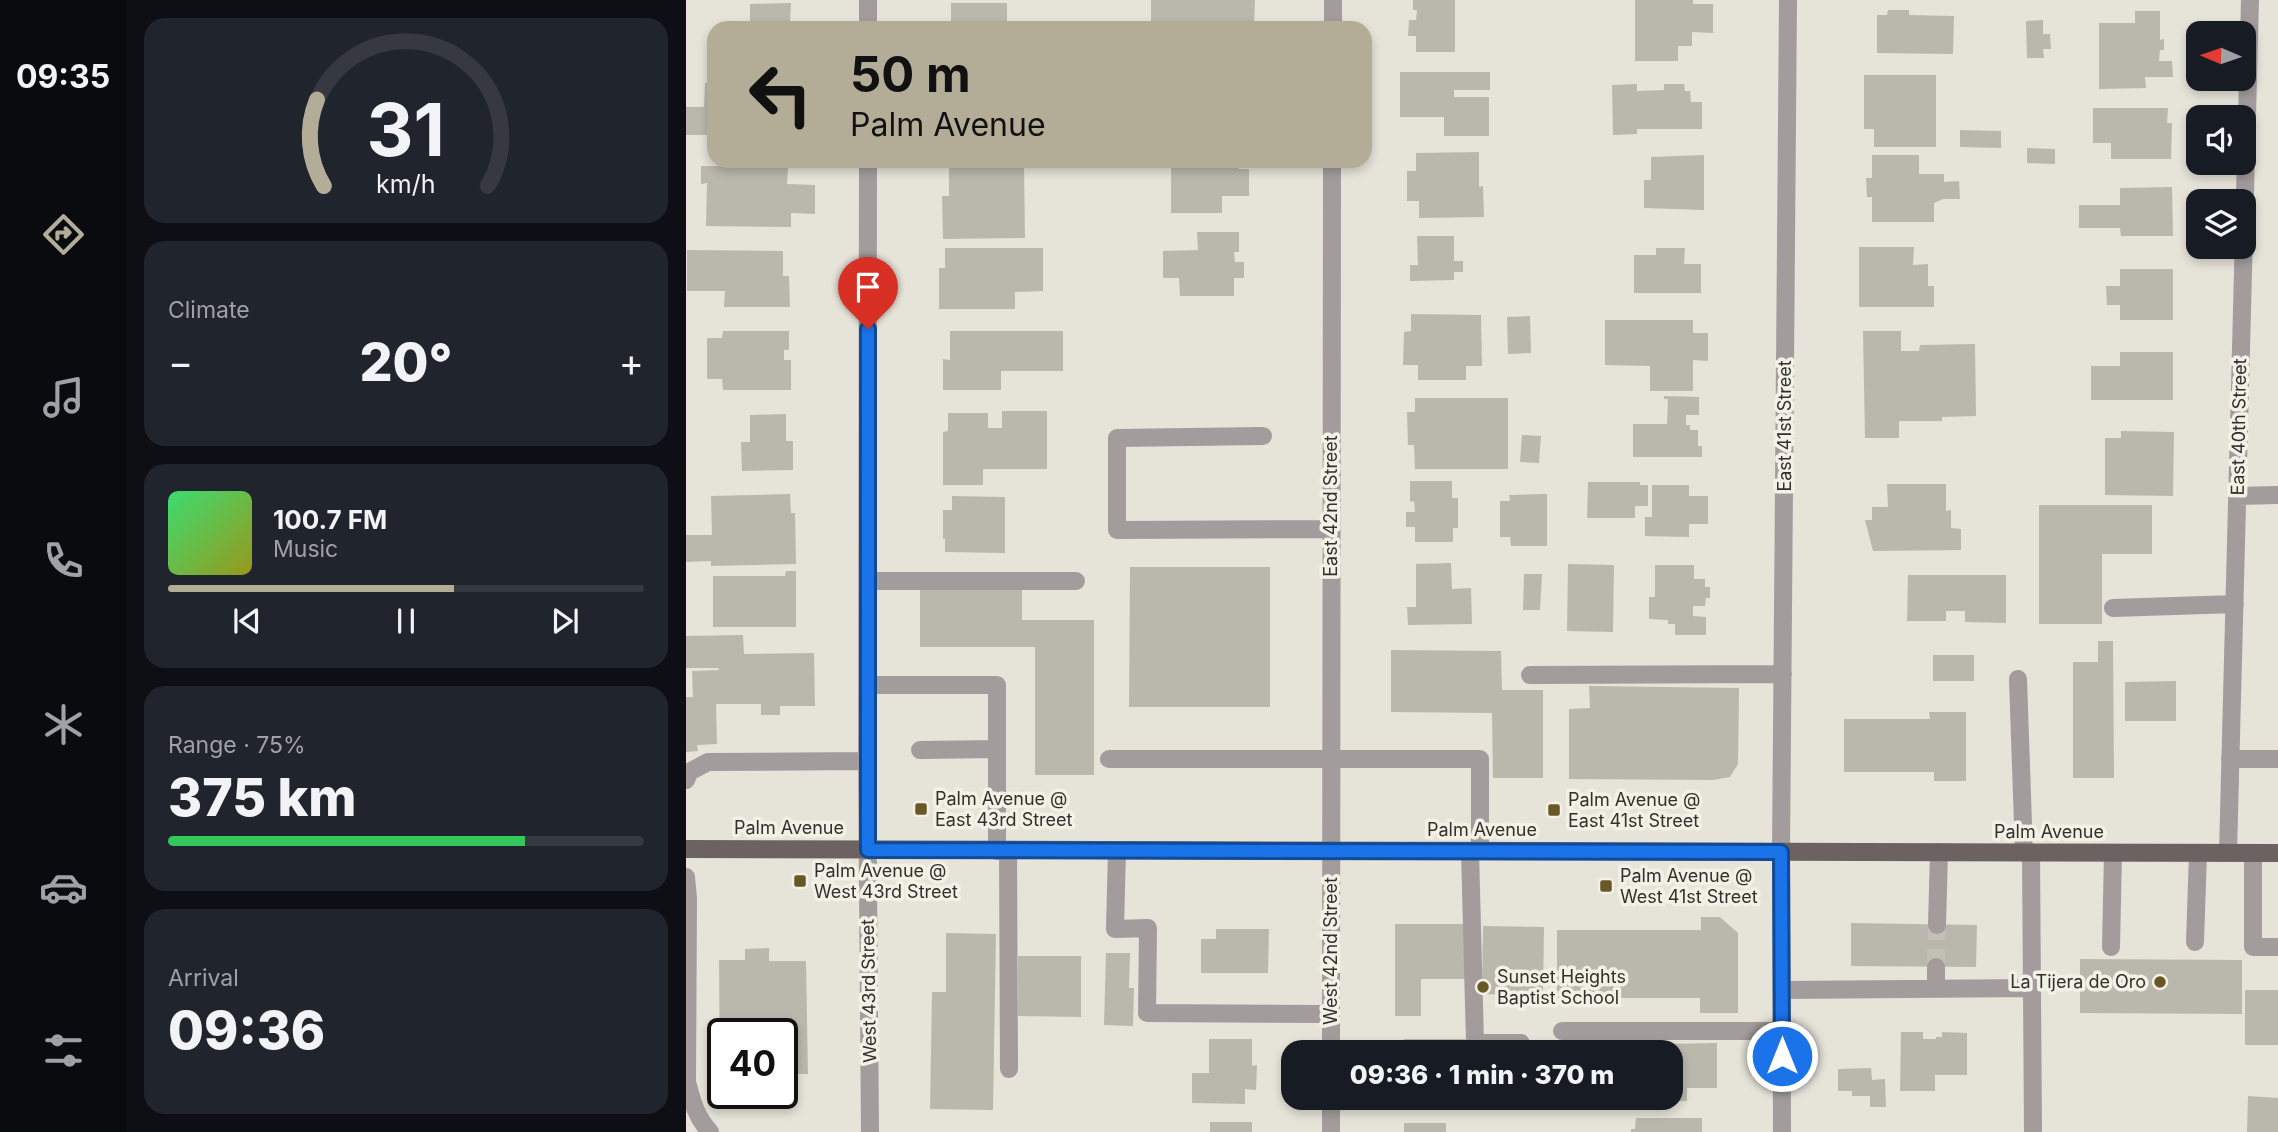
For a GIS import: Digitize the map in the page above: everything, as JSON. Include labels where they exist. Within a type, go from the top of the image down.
[{"type":"main road","name":"Palm Avenue","points":[[686,849],[2278,853]]},
{"type":"street","points":[[868,0],[868,21]]},
{"type":"street","points":[[1333,0],[1333,21]]},
{"type":"street","name":"East 41st Street","points":[[1782,1132],[1781,852],[1788,0]]},
{"type":"street","name":"East 40th Street","points":[[2228,853],[2250,0]]},
{"type":"street","name":"West 43rd Street","points":[[868,168],[867,761],[870,1132]]},
{"type":"street","name":"East 42nd Street","points":[[1330,851],[1332,168]]},
{"type":"street","points":[[1263,436],[1117,438],[1117,530],[1331,528]]},
{"type":"street","points":[[2237,496],[2278,495]]},
{"type":"street","points":[[868,580],[1076,581]]},
{"type":"street","points":[[2112,608],[2235,604]]},
{"type":"street","points":[[1530,674],[1783,674]]},
{"type":"street","points":[[2018,678],[2028,853],[2033,1132]]},
{"type":"street","points":[[868,685],[997,685],[1009,1069]]},
{"type":"street","points":[[920,750],[998,749]]},
{"type":"street","points":[[1109,759],[1480,759],[1475,851],[1475,1040]]},
{"type":"street","points":[[2230,759],[2278,759]]},
{"type":"street","points":[[686,780],[689,772],[708,762],[867,761]]},
{"type":"street","points":[[1117,850],[1115,929],[1148,928],[1147,1013],[1331,1014]]},
{"type":"street","name":"West 42nd Street","points":[[1330,851],[1331,1040]]},
{"type":"street","points":[[1937,925],[1940,852]]},
{"type":"street","points":[[2111,947],[2113,853]]},
{"type":"street","points":[[2195,942],[2198,853]]},
{"type":"street","points":[[2253,853],[2253,947],[2278,947]]},
{"type":"street","points":[[686,877],[687,1082],[694,1107],[709,1132]]},
{"type":"street","points":[[1936,967],[1936,989]]},
{"type":"street","points":[[1782,990],[2032,988]]},
{"type":"street","points":[[1562,1031],[1782,1031]]},
{"type":"street","points":[[1331,1110],[1331,1132]]},
{"type":"building","points":[[1151,0],[1255,0],[1254,21],[1151,21]]},
{"type":"building","points":[[1413,0],[1455,0],[1455,52],[1416,52],[1416,36],[1408,36],[1409,20],[1416,20],[1417,10],[1413,10]]},
{"type":"building","points":[[1635,0],[1693,0],[1693,4],[1713,4],[1713,33],[1692,32],[1692,46],[1678,46],[1678,61],[1635,61]]},
{"type":"building","points":[[791,3],[790,21],[750,21],[750,4]]},
{"type":"building","points":[[951,3],[1007,3],[1007,21],[951,21]]},
{"type":"building","points":[[1888,10],[1909,10],[1909,15],[1954,16],[1953,54],[1877,53],[1877,15],[1887,15]]},
{"type":"building","points":[[2135,11],[2160,11],[2160,40],[2164,39],[2164,50],[2160,50],[2159,61],[2172,61],[2173,77],[2145,77],[2146,88],[2099,89],[2099,23],[2135,23]]},
{"type":"building","points":[[2043,20],[2043,34],[2050,34],[2051,49],[2043,49],[2044,58],[2027,58],[2026,21]]},
{"type":"building","points":[[1400,72],[1490,72],[1490,90],[1454,90],[1454,97],[1489,97],[1489,136],[1444,136],[1444,117],[1400,117]]},
{"type":"building","points":[[1864,75],[1936,75],[1936,147],[1874,147],[1874,129],[1864,129]]},
{"type":"building","points":[[707,83],[707,135],[686,135],[686,107],[704,107]]},
{"type":"building","points":[[1637,84],[1637,91],[1664,90],[1664,84],[1684,84],[1685,91],[1690,91],[1691,102],[1702,102],[1702,129],[1637,129],[1637,134],[1613,135],[1612,85]]},
{"type":"building","points":[[2093,108],[2168,108],[2167,123],[2172,123],[2171,159],[2111,159],[2111,143],[2093,143]]},
{"type":"building","points":[[1960,130],[2001,131],[2001,148],[1960,147]]},
{"type":"building","points":[[2027,148],[2055,149],[2055,164],[2027,163]]},
{"type":"building","points":[[1479,152],[1479,187],[1483,186],[1484,217],[1419,218],[1419,201],[1407,201],[1407,171],[1416,171],[1416,153]]},
{"type":"building","points":[[1704,155],[1704,210],[1644,208],[1644,180],[1651,180],[1651,157]]},
{"type":"building","points":[[1872,155],[1919,155],[1919,174],[1944,174],[1944,182],[1959,181],[1960,199],[1943,199],[1934,203],[1934,222],[1872,222],[1872,197],[1867,197],[1866,178],[1872,178]]},
{"type":"building","points":[[701,166],[788,168],[787,184],[815,185],[815,214],[791,213],[791,227],[706,226],[707,183],[701,184]]},
{"type":"building","points":[[949,168],[1024,168],[1025,238],[943,239],[942,196],[949,196]]},
{"type":"building","points":[[1171,168],[1249,169],[1249,196],[1222,196],[1222,213],[1171,213]]},
{"type":"building","points":[[2172,187],[2173,236],[2121,236],[2120,228],[2079,228],[2079,205],[2120,205],[2120,188]]},
{"type":"building","points":[[1197,232],[1239,232],[1239,252],[1234,252],[1235,262],[1244,262],[1244,278],[1234,278],[1234,296],[1180,296],[1179,278],[1163,278],[1163,251],[1198,250]]},
{"type":"building","points":[[1417,236],[1454,236],[1454,261],[1463,261],[1463,272],[1454,272],[1454,280],[1410,281],[1410,265],[1418,265]]},
{"type":"building","points":[[1859,247],[1914,247],[1913,265],[1928,264],[1928,286],[1934,286],[1934,307],[1859,307]]},
{"type":"building","points":[[945,248],[1043,248],[1043,291],[1015,292],[1015,309],[939,309],[939,268],[945,268]]},
{"type":"building","points":[[1656,248],[1685,248],[1684,264],[1701,264],[1701,293],[1634,293],[1634,255],[1656,255]]},
{"type":"building","points":[[687,250],[783,251],[783,276],[789,276],[790,307],[724,307],[725,291],[687,291]]},
{"type":"building","points":[[2120,269],[2173,269],[2173,320],[2120,320],[2120,305],[2107,305],[2106,286],[2120,286]]},
{"type":"building","points":[[1411,314],[1481,315],[1482,366],[1466,366],[1466,380],[1418,380],[1418,365],[1403,365],[1404,332],[1411,331]]},
{"type":"building","points":[[1530,316],[1531,353],[1508,354],[1507,317]]},
{"type":"building","points":[[1605,320],[1693,320],[1693,333],[1708,333],[1708,361],[1693,360],[1693,391],[1650,391],[1650,366],[1605,365]]},
{"type":"building","points":[[723,331],[789,331],[789,350],[784,350],[784,360],[791,360],[791,390],[723,390],[722,379],[707,379],[707,338],[722,338]]},
{"type":"building","points":[[950,331],[1063,331],[1063,371],[1001,371],[1001,390],[943,390],[943,359],[950,360]]},
{"type":"building","points":[[1863,331],[1901,331],[1901,351],[1919,351],[1920,345],[1975,344],[1976,416],[1942,417],[1942,421],[1899,421],[1899,438],[1865,438]]},
{"type":"building","points":[[2120,352],[2173,352],[2173,400],[2091,400],[2091,366],[2120,366]]},
{"type":"building","points":[[1664,396],[1699,397],[1699,415],[1686,415],[1686,425],[1690,425],[1690,430],[1698,430],[1698,446],[1702,446],[1702,457],[1633,457],[1633,424],[1667,424],[1668,399],[1664,399]]},
{"type":"building","points":[[1415,398],[1508,398],[1508,469],[1415,469],[1414,445],[1408,445],[1407,412],[1415,412]]},
{"type":"building","points":[[1002,411],[1047,411],[1047,469],[983,469],[983,485],[943,485],[943,432],[948,431],[948,413],[988,413],[988,428],[1002,428]]},
{"type":"building","points":[[786,414],[786,441],[793,441],[793,470],[742,471],[741,442],[750,442],[750,415]]},
{"type":"building","points":[[2121,431],[2174,432],[2173,496],[2105,495],[2105,438],[2121,438]]},
{"type":"building","points":[[1522,435],[1541,436],[1539,463],[1520,462]]},
{"type":"building","points":[[1410,481],[1452,481],[1452,498],[1458,498],[1458,528],[1453,528],[1453,542],[1415,542],[1415,527],[1406,527],[1406,512],[1415,512],[1414,501],[1410,502]]},
{"type":"building","points":[[1588,482],[1640,482],[1640,485],[1648,485],[1648,506],[1635,506],[1635,518],[1587,518]]},
{"type":"building","points":[[1887,484],[1946,484],[1946,511],[1951,510],[1951,528],[1961,529],[1961,550],[1873,551],[1865,520],[1872,520],[1872,507],[1888,507]]},
{"type":"building","points":[[1652,485],[1689,485],[1689,496],[1708,496],[1708,524],[1689,524],[1689,537],[1645,536],[1645,517],[1652,517]]},
{"type":"building","points":[[790,494],[791,513],[795,513],[796,564],[711,566],[711,561],[686,562],[686,535],[712,535],[711,496]]},
{"type":"building","points":[[1547,494],[1547,546],[1511,546],[1510,537],[1500,537],[1500,501],[1510,501],[1509,495]]},
{"type":"building","points":[[952,496],[1005,497],[1005,553],[945,552],[943,510],[952,510]]},
{"type":"building","points":[[2039,505],[2152,505],[2152,554],[2102,554],[2102,624],[2039,624]]},
{"type":"building","points":[[1451,563],[1452,589],[1471,588],[1472,624],[1408,625],[1407,607],[1416,607],[1416,564]]},
{"type":"building","points":[[1568,564],[1614,565],[1613,632],[1567,631]]},
{"type":"building","points":[[1655,565],[1694,565],[1694,579],[1705,579],[1705,587],[1710,587],[1710,598],[1706,598],[1705,606],[1693,606],[1693,616],[1706,617],[1706,635],[1675,635],[1675,624],[1668,624],[1668,620],[1649,619],[1649,597],[1655,597]]},
{"type":"building","points":[[1130,567],[1270,567],[1270,707],[1129,707]]},
{"type":"building","points":[[786,571],[796,571],[796,627],[713,627],[713,576],[785,576]]},
{"type":"building","points":[[1524,574],[1542,574],[1540,610],[1523,610]]},
{"type":"building","points":[[1908,575],[2006,575],[2006,623],[1965,622],[1965,611],[1946,611],[1946,621],[1907,621]]},
{"type":"building","points":[[920,589],[1022,589],[1022,620],[1094,620],[1094,775],[1035,775],[1035,647],[920,647]]},
{"type":"building","points":[[743,635],[744,654],[814,653],[815,706],[780,706],[780,715],[761,715],[761,704],[716,704],[717,744],[697,745],[698,751],[686,752],[686,697],[693,697],[692,671],[719,670],[686,668],[686,636]]},
{"type":"building","points":[[2098,641],[2113,641],[2114,778],[2073,778],[2073,662],[2098,662]]},
{"type":"building","points":[[1391,650],[1501,651],[1502,690],[1543,690],[1543,778],[1493,778],[1492,713],[1391,712]]},
{"type":"building","points":[[1933,655],[1974,655],[1974,681],[1933,681]]},
{"type":"building","points":[[2176,681],[2176,721],[2125,721],[2125,682]]},
{"type":"building","points":[[1589,686],[1739,688],[1738,764],[1730,777],[1713,780],[1569,779],[1569,709],[1590,708]]},
{"type":"building","points":[[1929,712],[1966,712],[1966,781],[1934,781],[1934,772],[1844,772],[1844,719],[1930,719]]},
{"type":"building","points":[[1701,917],[1720,917],[1738,933],[1738,1013],[1700,1013],[1700,998],[1557,998],[1557,930],[1701,930]]},
{"type":"building","points":[[1851,923],[1977,925],[1976,967],[1851,966]]},
{"type":"building","points":[[1395,924],[1465,924],[1465,979],[1421,979],[1421,1016],[1395,1016]]},
{"type":"building","points":[[1483,926],[1544,927],[1543,996],[1482,994]]},
{"type":"building","points":[[1216,929],[1269,929],[1268,973],[1201,973],[1201,939],[1216,939]]},
{"type":"building","points":[[946,933],[996,934],[993,1110],[930,1109],[932,992],[946,992]]},
{"type":"building","points":[[769,948],[769,961],[806,961],[808,1074],[798,1074],[798,1018],[720,1018],[719,960],[745,960],[745,949]]},
{"type":"building","points":[[1106,953],[1130,953],[1129,988],[1134,988],[1133,1026],[1104,1025]]},
{"type":"building","points":[[1018,956],[1081,956],[1081,1017],[1018,1016]]},
{"type":"building","points":[[2080,959],[2242,960],[2242,1014],[2080,1013]]},
{"type":"building","points":[[2245,990],[2278,990],[2278,1045],[2245,1045]]},
{"type":"building","points":[[1901,1032],[1923,1032],[1923,1039],[1942,1037],[1942,1032],[1967,1033],[1967,1075],[1935,1075],[1935,1091],[1900,1091]]},
{"type":"building","points":[[1209,1039],[1252,1039],[1252,1066],[1257,1065],[1256,1090],[1245,1089],[1245,1104],[1192,1103],[1192,1073],[1209,1073]]},
{"type":"building","points":[[1404,1039],[1465,1039],[1465,1040]]},
{"type":"building","points":[[1717,1043],[1717,1088],[1687,1088],[1687,1101],[1683,1101],[1683,1044]]},
{"type":"building","points":[[1871,1068],[1872,1080],[1885,1079],[1886,1107],[1870,1107],[1870,1096],[1852,1096],[1852,1091],[1838,1091],[1838,1069]]},
{"type":"building","points":[[2248,1096],[2278,1098],[2278,1132],[2247,1132]]},
{"type":"building","points":[[1636,1118],[1702,1118],[1702,1132],[1631,1132],[1631,1129],[1635,1129]]},
{"type":"building","points":[[1210,1122],[1252,1122],[1252,1132],[1210,1132]]},
{"type":"building","points":[[1404,1123],[1446,1123],[1446,1132],[1404,1132]]},
{"type":"tunnel","points":[[1936,967],[1937,925]]},
{"type":"place","name":"Palm Avenue @ East 43rd Street","points":[[921,809]]},
{"type":"place","name":"Palm Avenue @ East 41st Street","points":[[1554,810]]},
{"type":"place","name":"Palm Avenue @ West 43rd Street","points":[[800,881]]},
{"type":"place","name":"Palm Avenue @ West 41st Street","points":[[1606,886]]},
{"type":"place","name":"La Tijera de Oro","points":[[2160,982]]},
{"type":"place","name":"Sunset Heights Baptist School","points":[[1483,987]]},
{"type":"route","points":[[868,329],[868,850],[1781,852],[1782,1056]]}]
